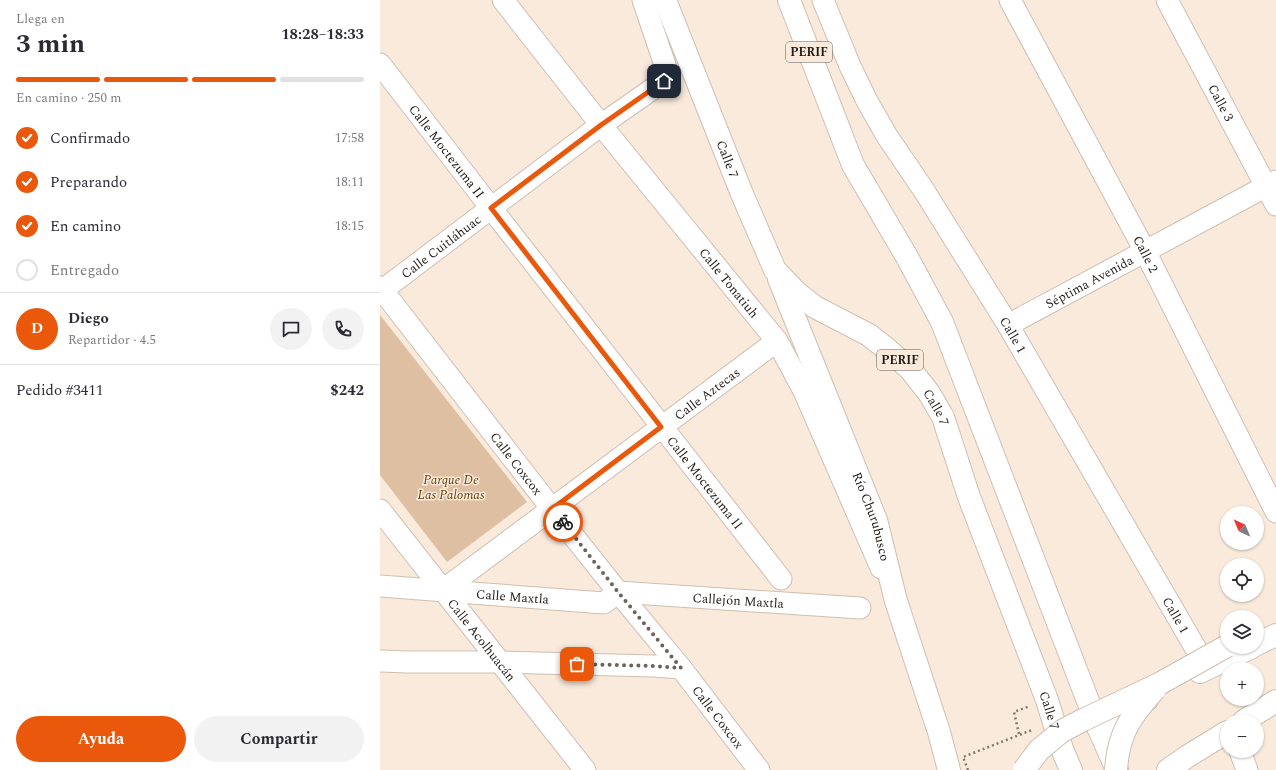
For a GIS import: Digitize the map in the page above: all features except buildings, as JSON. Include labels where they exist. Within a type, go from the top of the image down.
[{"type":"main road","name":"Calle 7","points":[[665,0],[742,194],[775,270],[797,293],[815,307],[869,335],[910,369],[929,393],[943,417],[969,497],[1047,700],[1062,749],[1071,770]]},
{"type":"main road","name":"PERIF","points":[[789,0],[853,164],[907,257],[942,322],[1098,727],[1116,770]]},
{"type":"main road","name":"Río Churubusco","points":[[775,270],[876,520],[896,601],[939,732],[949,770]]},
{"type":"main road","points":[[1264,629],[1276,623]]},
{"type":"main road","points":[[1264,641],[1276,636]]},
{"type":"main road","points":[[1024,770],[1039,750],[1062,731],[1159,684],[1220,650]]},
{"type":"main road","points":[[1098,727],[1207,668],[1237,654]]},
{"type":"main road","points":[[1116,770],[1120,742],[1125,729],[1132,716],[1159,684]]},
{"type":"main road","points":[[1256,714],[1276,702]]},
{"type":"main road","points":[[1264,726],[1276,719]]},
{"type":"main road","points":[[1168,770],[1220,736]]},
{"type":"main road","points":[[1182,770],[1220,750]]},
{"type":"street","name":"Calle Tonatiuh","points":[[503,0],[601,125],[777,341],[804,391],[896,601]]},
{"type":"street","name":"Calle Cuitláhuac","points":[[381,290],[601,125],[660,84],[666,77],[666,68],[643,0]]},
{"type":"street","name":"Calle 1","points":[[823,0],[850,66],[867,101],[887,136],[923,189],[1008,325],[1207,668]]},
{"type":"street","name":"Calle 2","points":[[1010,0],[1145,251],[1276,512]]},
{"type":"street","name":"Calle 3","points":[[1167,0],[1271,184],[1276,205]]},
{"type":"street","name":"Calle Moctezuma II","points":[[380,64],[661,427],[781,579]]},
{"type":"street","name":"Séptima Avenida","points":[[1008,325],[1271,184]]},
{"type":"street","name":"Calle Coxcox","points":[[381,290],[552,509],[681,668],[760,770]]},
{"type":"street","name":"Calle Aztecas","points":[[443,590],[777,341]]},
{"type":"street","name":"Calle Acolhuacán","points":[[380,510],[585,770]]},
{"type":"street","name":"Calle Maxtla","points":[[380,586],[604,603],[618,592]]},
{"type":"street","name":"Callejón Maxtla","points":[[618,592],[860,608]]},
{"type":"street","points":[[380,661],[501,662],[681,668]]},
{"type":"street","points":[[1243,758],[1247,770]]},
{"type":"path","points":[[1014,712],[1019,734]]},
{"type":"green space","name":"Parque De Las Palomas","points":[[380,315],[527,502],[447,562],[380,475]]},
{"type":"way so far","points":[[563,522],[618,592],[681,668],[577,664]]},
{"type":"route","points":[[563,522],[552,509],[661,427],[491,208],[601,125],[664,81]]}]
